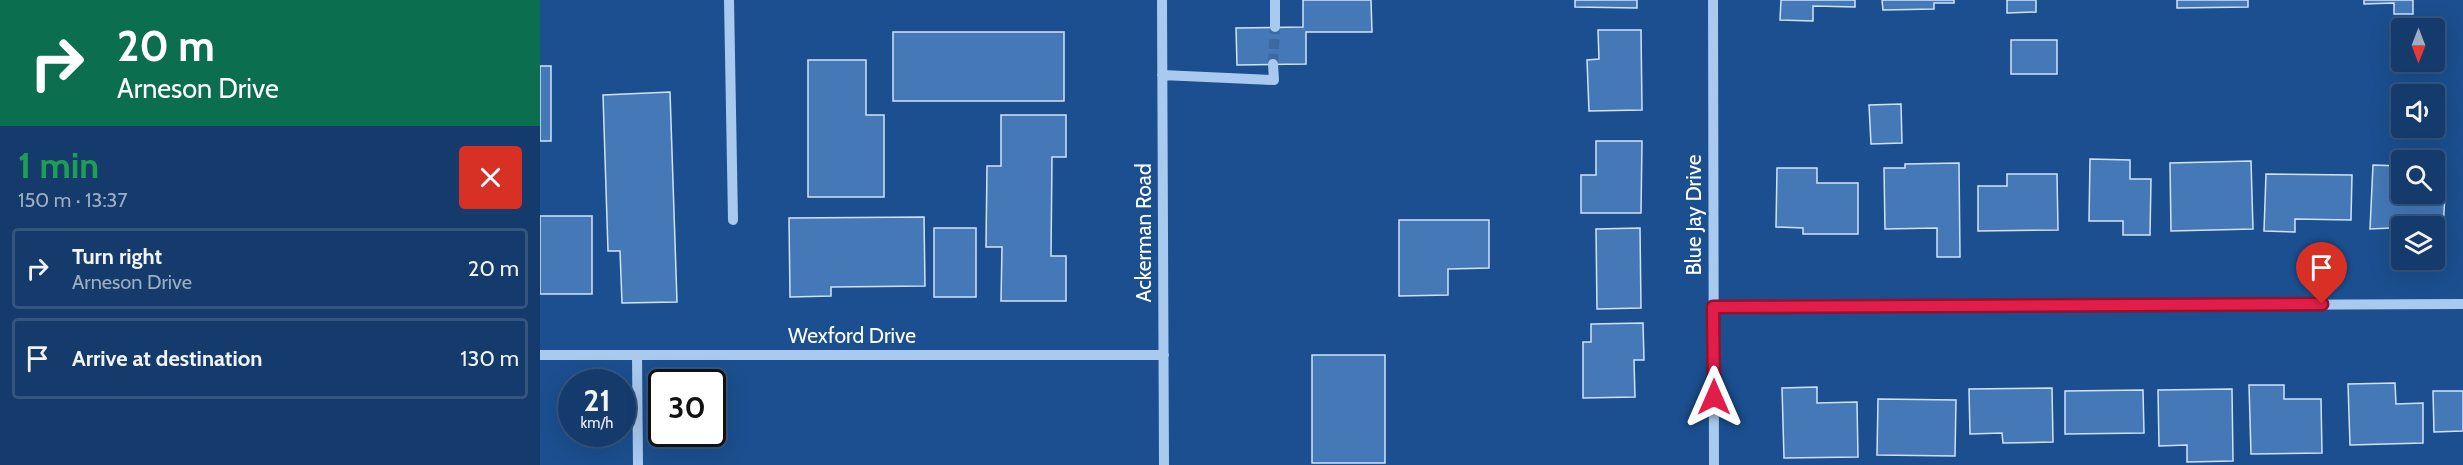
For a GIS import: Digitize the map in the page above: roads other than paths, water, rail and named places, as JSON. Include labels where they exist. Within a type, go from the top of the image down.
[{"type":"street","points":[[729,0],[734,220]]},
{"type":"street","name":"Ackerman Road","points":[[1162,0],[1164,465]]},
{"type":"street","points":[[1275,0],[1275,27]]},
{"type":"street","name":"Blue Jay Drive","points":[[1713,0],[1714,465]]},
{"type":"street","points":[[1162,75],[1274,80],[1273,64]]},
{"type":"street","points":[[1713,307],[2463,304]]},
{"type":"street","name":"Wexford Drive","points":[[540,356],[1164,355]]},
{"type":"street","points":[[637,356],[638,465]]},
{"type":"tunnel","points":[[1273,64],[1275,27]]}]
